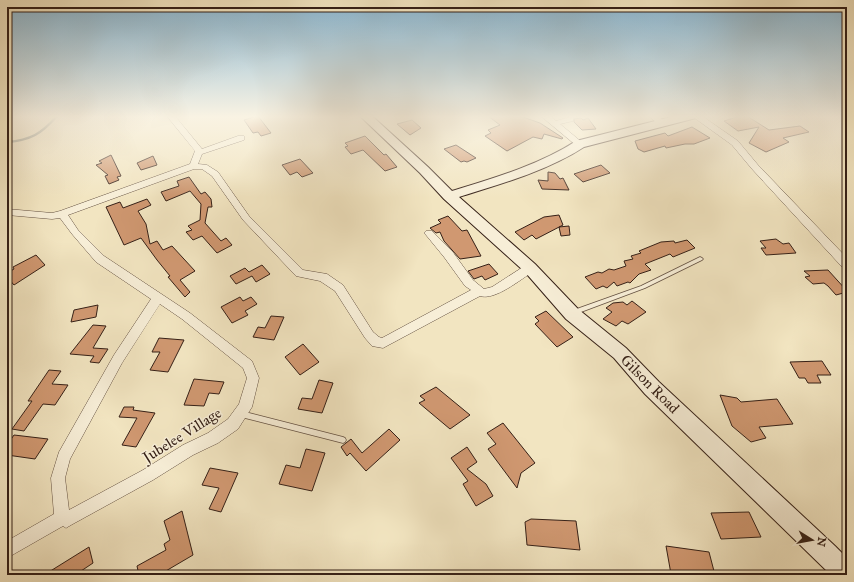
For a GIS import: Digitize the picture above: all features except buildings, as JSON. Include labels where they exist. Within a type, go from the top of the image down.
[{"type":"street","points":[[192,166],[197,159],[199,151],[193,143]]},
{"type":"street","points":[[198,153],[226,143]]},
{"type":"street","name":"Gilson Road","points":[[395,143],[424,170],[449,196],[530,268],[572,314],[620,353],[652,388],[827,554],[847,575]]},
{"type":"street","points":[[735,143],[754,167],[847,265]]},
{"type":"street","points":[[449,196],[490,184],[566,153],[580,144]]},
{"type":"street","points":[[7,212],[52,216],[62,214],[192,166],[204,167],[215,174],[246,218],[300,273],[323,277],[339,288],[369,335],[376,342],[383,342],[479,292],[494,290],[530,268]]},
{"type":"street","name":"Jubelee Village","points":[[7,550],[62,518],[66,520],[148,475],[188,450],[213,438],[233,424],[241,414],[245,407],[253,378],[248,366],[186,316],[100,259],[75,232],[62,214]]},
{"type":"street","points":[[429,233],[448,254],[469,283],[479,292]]},
{"type":"street","points":[[62,518],[58,478],[64,457],[118,359],[158,298]]},
{"type":"lane","points":[[572,314],[650,284],[700,259]]},
{"type":"lane","points":[[241,414],[343,440]]}]
